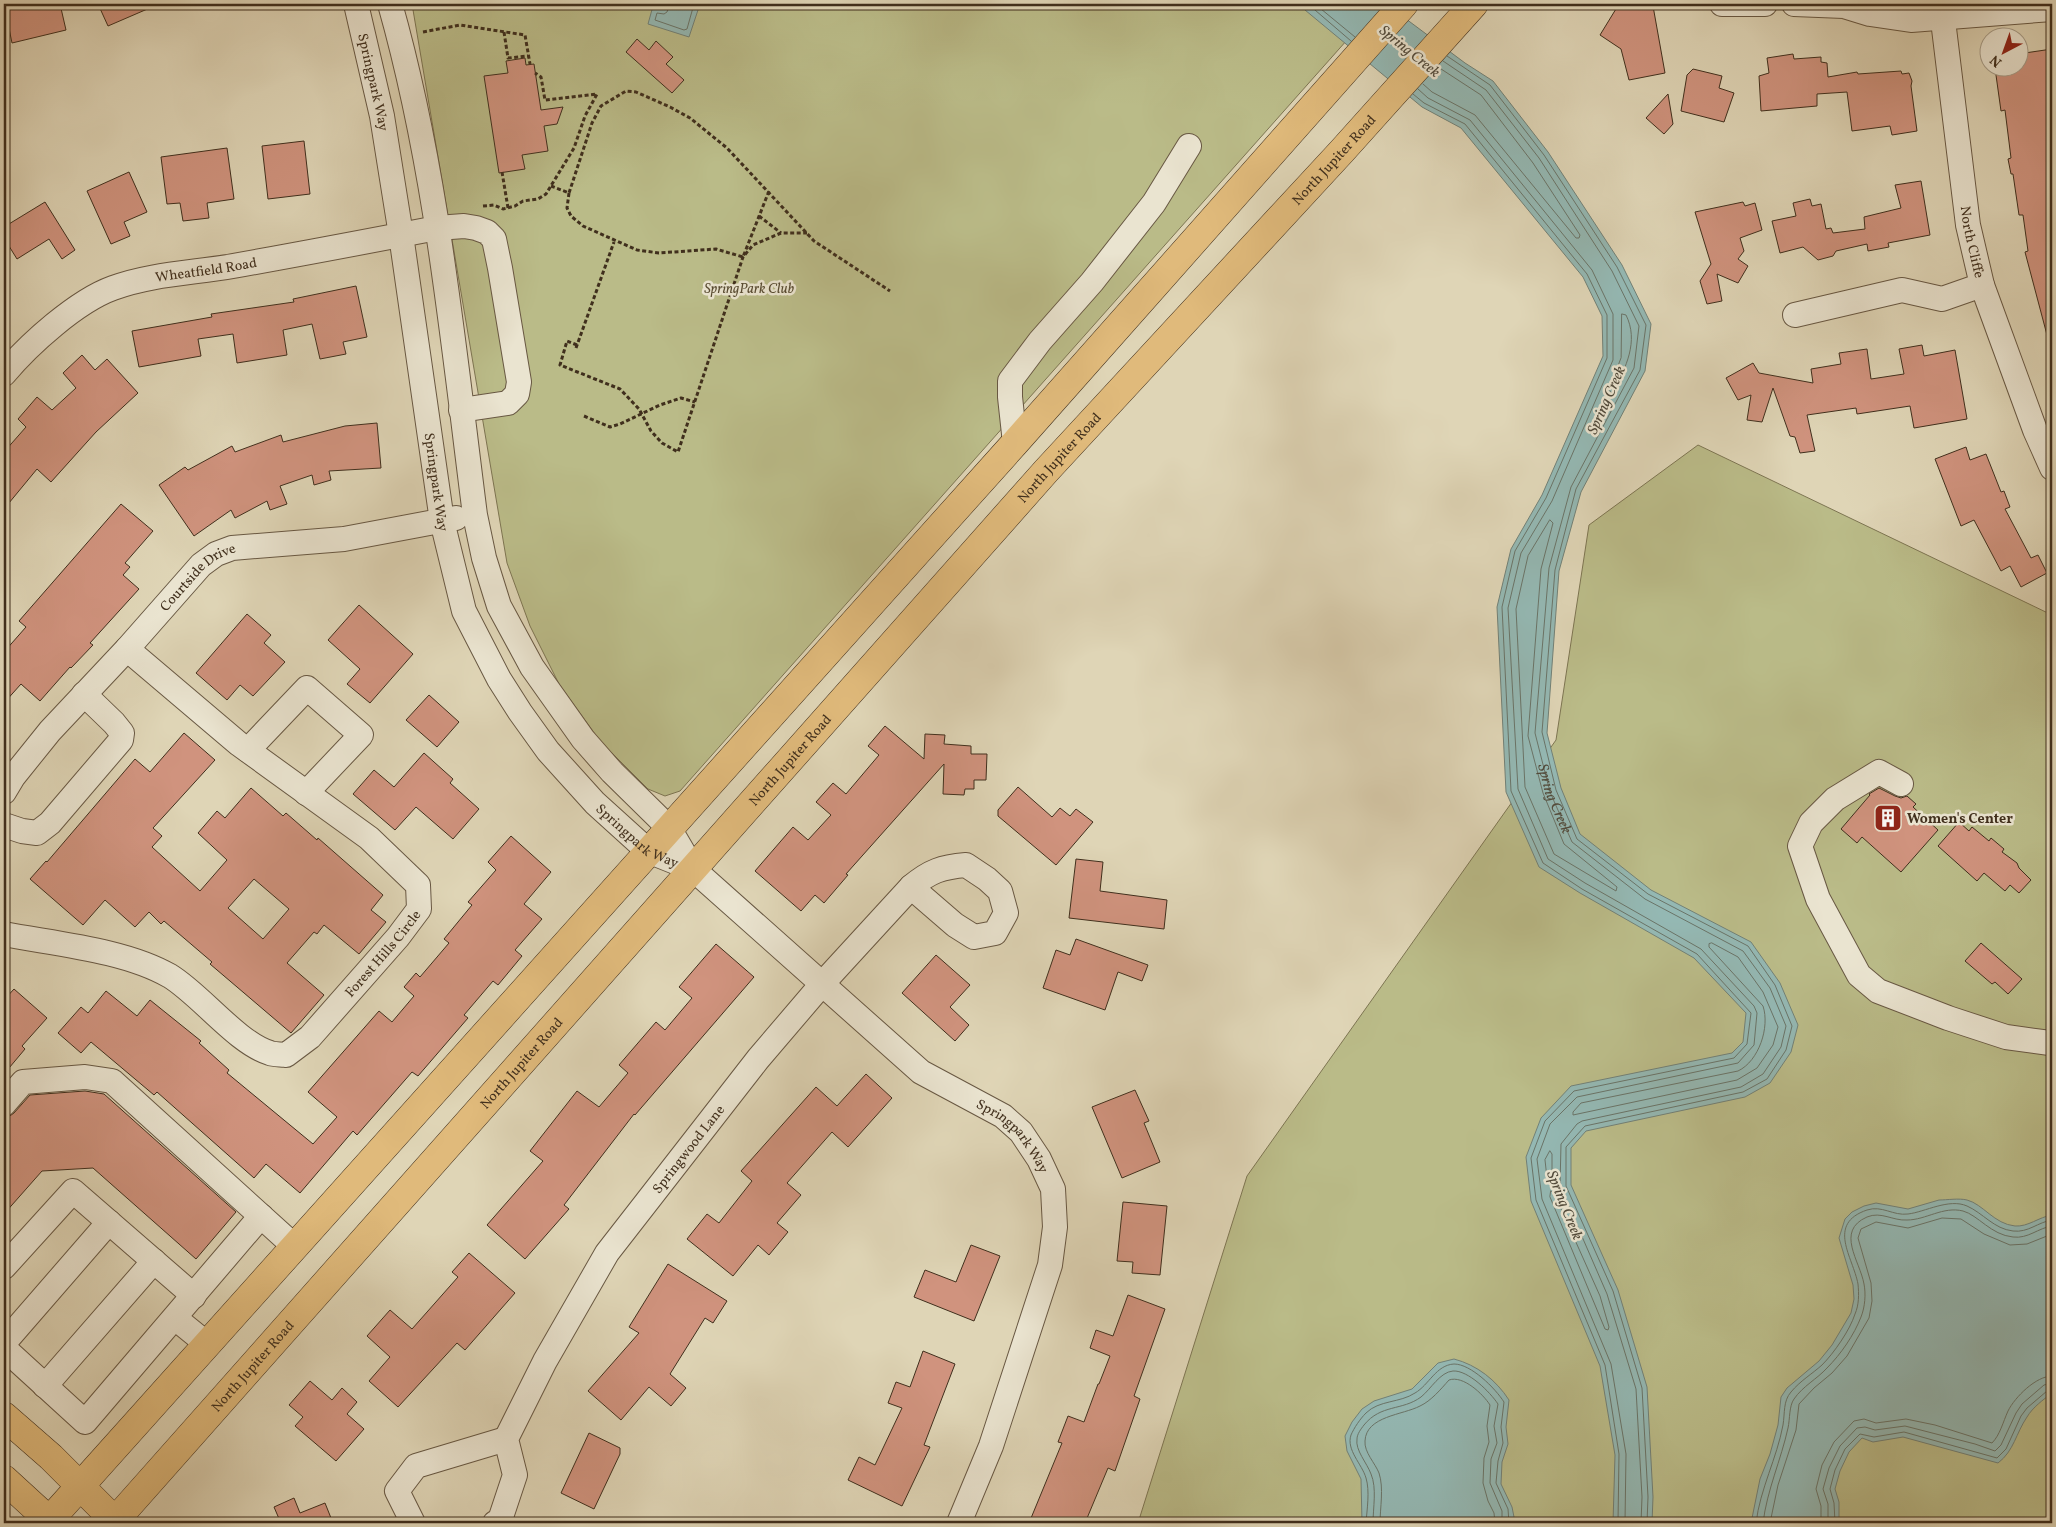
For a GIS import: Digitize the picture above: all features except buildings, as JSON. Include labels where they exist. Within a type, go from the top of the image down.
[{"type":"main road","points":[[4,1479],[50,1522],[294,1246],[1306,117],[1404,4]]},
{"type":"main road","name":"North Jupiter Road","points":[[115,1523],[1046,471],[1342,151],[1474,4]]},
{"type":"main road","points":[[1015,443],[1046,471]]},
{"type":"main road","points":[[4,1416],[51,1457],[115,1523]]},
{"type":"street","name":"Springpark Way","points":[[356,4],[382,116],[442,521],[464,611],[499,679],[548,751],[595,803],[648,851],[693,869]]},
{"type":"street","name":"Springpark Way","points":[[390,4],[416,105],[438,228],[475,515],[484,558],[499,606],[532,667],[582,739],[612,772],[669,828],[693,869],[922,1072],[1003,1116],[1021,1132],[1038,1159],[1053,1189],[1056,1227],[1050,1265],[991,1446],[959,1523]]},
{"type":"street","points":[[1722,4],[1765,4]]},
{"type":"street","points":[[1794,4],[1844,6],[1870,14],[1911,20],[1941,11],[2052,9]]},
{"type":"street","name":"North Cliffe","points":[[1941,11],[1968,225],[1982,286],[2035,430],[2052,468]]},
{"type":"street","points":[[1015,443],[1010,381],[1040,341],[1092,282],[1154,203],[1190,146]]},
{"type":"street","name":"Wheatfield Road","points":[[4,374],[47,330],[85,304],[113,288],[156,277],[232,266],[438,228],[464,226],[487,232],[494,239],[519,382],[517,394],[508,403],[461,410]]},
{"type":"street","points":[[1794,315],[1902,290],[1942,299],[1982,286]]},
{"type":"street","name":"Courtside Drive","points":[[4,792],[13,777],[50,731],[127,649],[201,565],[216,554],[232,548],[344,539],[475,515]]},
{"type":"street","name":"Forest Hills Circle","points":[[4,934],[113,955],[141,963],[171,977],[249,1042],[270,1053],[286,1055],[310,1037],[398,937],[419,909],[418,885],[369,838],[248,750],[190,704],[127,649]]},
{"type":"street","points":[[248,750],[307,688],[361,735],[306,793]]},
{"type":"street","points":[[4,824],[22,831],[37,833],[50,823],[120,740],[122,734],[114,723],[84,694]]},
{"type":"street","points":[[1901,784],[1880,772],[1835,799],[1811,823],[1800,846],[1818,899],[1859,975],[1878,991],[1948,1018],[2006,1037],[2052,1042]]},
{"type":"street","name":"Springwood Lane","points":[[506,1439],[545,1361],[607,1253],[758,1059],[822,984],[910,887]]},
{"type":"street","points":[[4,1104],[23,1082],[85,1077],[112,1081],[294,1246]]},
{"type":"street","points":[[4,1267],[73,1191],[194,1296]]},
{"type":"street","points":[[4,1348],[85,1422],[261,1216]]},
{"type":"street","points":[[4,1343],[109,1222]]},
{"type":"street","points":[[45,1386],[154,1260]]},
{"type":"street","points":[[175,1318],[207,1344]]},
{"type":"street","points":[[413,1523],[397,1491],[416,1466],[506,1439],[515,1475],[500,1520],[495,1523]]},
{"type":"path","points":[[423,32],[460,25],[525,35],[530,64]]},
{"type":"path","points":[[504,32],[508,58],[528,56]]},
{"type":"path","points":[[474,207],[494,205],[502,209],[515,206],[523,200],[538,199],[546,194],[574,148],[585,116],[597,94],[545,100],[540,77],[535,73]]},
{"type":"path","points":[[743,258],[716,249],[658,254],[637,250],[614,242],[583,226],[571,216],[567,208],[569,193],[592,123],[601,106],[626,91],[636,92],[690,118],[727,148],[814,241],[890,290]]},
{"type":"path","points":[[502,172],[508,208]]},
{"type":"path","points":[[551,186],[569,193]]},
{"type":"path","points":[[614,242],[577,347],[567,342],[560,365],[620,388],[642,414],[651,431],[662,443],[678,452],[743,258],[769,191]]},
{"type":"path","points":[[759,216],[781,234]]},
{"type":"path","points":[[743,258],[753,245],[781,234],[808,233]]},
{"type":"path","points":[[584,416],[610,427],[642,414],[660,404],[681,398],[695,402]]},
{"type":"green space","name":"SpringPark Club","points":[[412,4],[1379,4],[680,791],[665,796],[648,789],[600,741],[559,684],[530,626],[507,563]]},
{"type":"green space","points":[[1698,445],[2052,615],[2052,1523],[1138,1523],[1247,1176],[1556,740],[1589,525]]},
{"type":"water","points":[[665,4],[700,4],[689,37],[648,24],[653,6],[663,9]]},
{"type":"water","name":"Spring Creek","points":[[1302,4],[1386,4],[1465,63],[1493,81],[1548,152],[1622,265],[1651,324],[1645,371],[1581,492],[1559,571],[1547,733],[1561,788],[1580,834],[1651,890],[1751,942],[1780,983],[1798,1025],[1791,1052],[1770,1083],[1745,1097],[1586,1131],[1571,1148],[1571,1185],[1618,1290],[1647,1387],[1653,1497],[1652,1523],[1613,1523],[1615,1455],[1600,1366],[1531,1201],[1526,1157],[1541,1118],[1571,1086],[1732,1053],[1743,1042],[1746,1013],[1694,958],[1580,893],[1539,867],[1506,792],[1497,607],[1511,549],[1542,495],[1603,356],[1602,316],[1583,277],[1461,128],[1422,107],[1305,10]]},
{"type":"water","points":[[1957,1199],[1973,1202],[2001,1222],[2015,1226],[2024,1225],[2052,1215],[2052,1393],[2029,1413],[2008,1453],[1998,1463],[1903,1437],[1873,1442],[1862,1438],[1849,1452],[1840,1471],[1835,1489],[1839,1502],[1839,1523],[1751,1523],[1760,1479],[1770,1454],[1778,1425],[1781,1397],[1787,1388],[1819,1361],[1832,1345],[1851,1313],[1854,1299],[1853,1285],[1839,1238],[1845,1219],[1852,1212],[1876,1203],[1908,1209],[1939,1200]]},
{"type":"water","points":[[1454,1359],[1470,1365],[1485,1374],[1509,1400],[1506,1427],[1508,1444],[1502,1462],[1501,1484],[1512,1507],[1513,1523],[1362,1523],[1361,1479],[1347,1451],[1345,1436],[1352,1422],[1362,1409],[1374,1401],[1412,1389],[1438,1363]]},
{"type":"place","name":"Women's Center","points":[[1888,818]]}]
